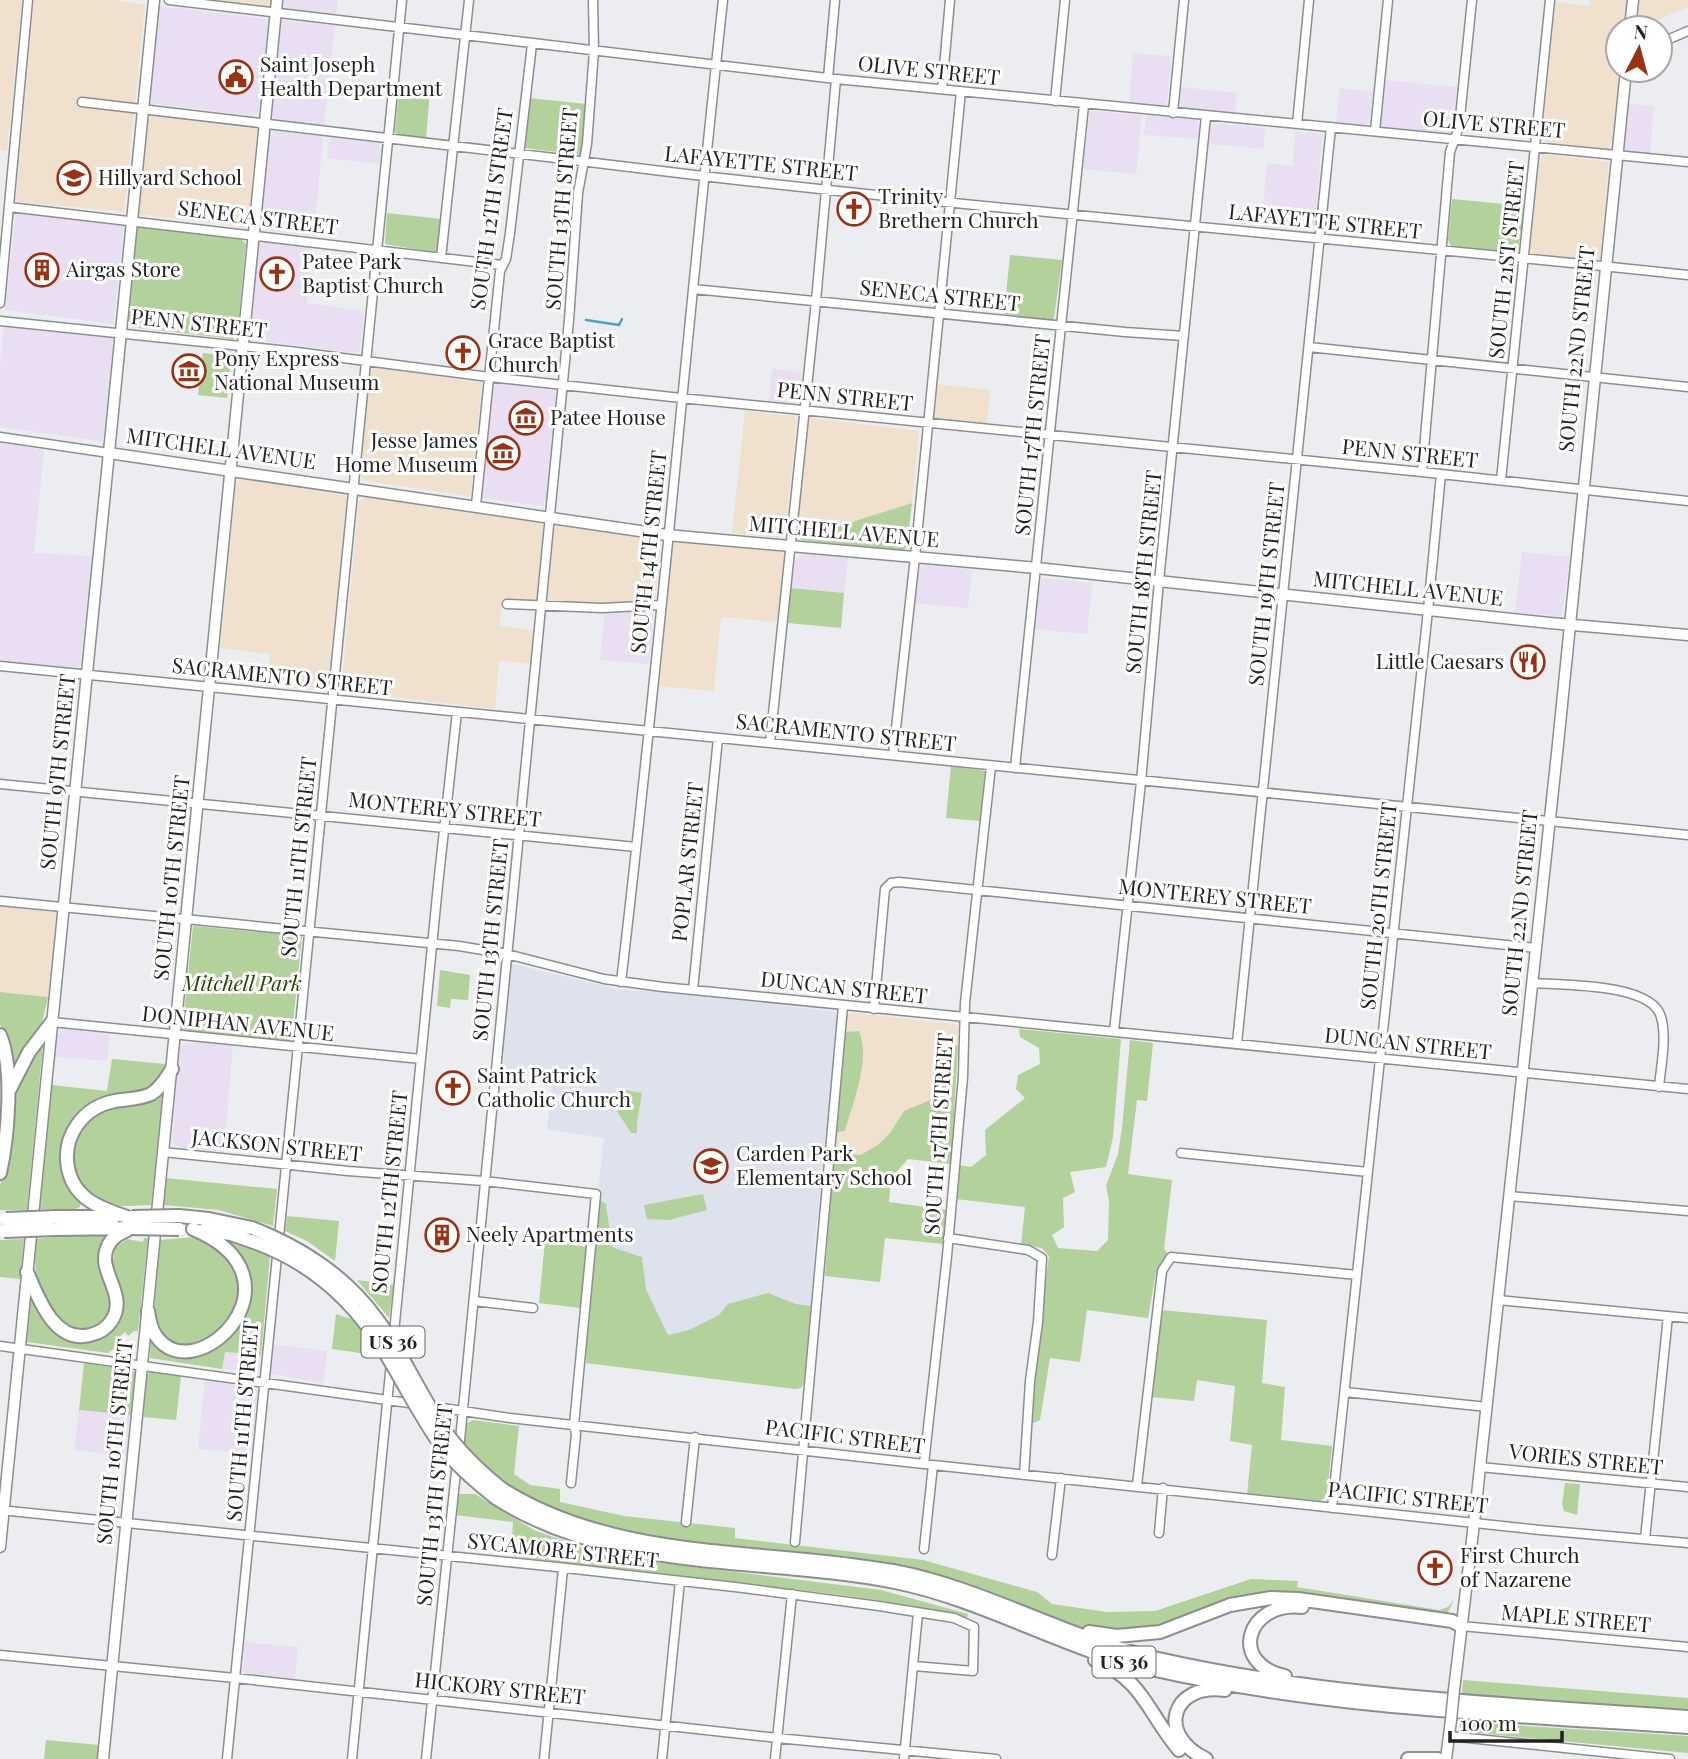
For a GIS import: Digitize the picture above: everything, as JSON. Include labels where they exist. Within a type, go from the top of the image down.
[{"type":"highway","points":[[7,1100],[22,1064],[52,1022]]},
{"type":"highway","points":[[0,1035],[8,1064],[0,1173]]},
{"type":"highway","points":[[27,1272],[44,1310],[53,1322],[77,1335],[96,1333],[112,1319],[117,1307],[116,1293],[105,1261],[107,1248],[130,1220],[102,1209],[76,1188],[69,1170],[69,1142],[77,1125],[89,1111],[112,1101],[152,1093],[162,1085],[172,1069]]},
{"type":"highway","name":"US 36","points":[[2,1225],[130,1220],[179,1222],[209,1219],[294,1247],[314,1259],[357,1294],[391,1340],[438,1421],[499,1494],[520,1514],[598,1543],[663,1555],[894,1582],[951,1597],[1065,1643],[1134,1664],[1276,1693],[1366,1704],[1688,1727]]},
{"type":"highway","name":"US 36","points":[[179,1222],[194,1229],[251,1235]]},
{"type":"highway","points":[[148,1311],[151,1326],[158,1339],[177,1350],[194,1350],[212,1343],[226,1333],[238,1318],[245,1292],[239,1266],[220,1243],[194,1229]]},
{"type":"highway","name":"US 36","points":[[499,1494],[601,1532],[664,1544],[895,1572],[955,1587],[1111,1646],[1191,1666],[1258,1678],[1385,1694],[1688,1717]]},
{"type":"highway","points":[[1017,1611],[1088,1632],[1117,1636],[1160,1632],[1230,1605],[1271,1598],[1298,1599],[1452,1620],[1461,1626]]},
{"type":"highway","points":[[1385,1694],[1289,1677],[1271,1671],[1255,1658],[1251,1650],[1250,1634],[1254,1625],[1269,1611],[1298,1607],[1452,1629],[1461,1626]]},
{"type":"highway","points":[[1065,1643],[1125,1677],[1145,1699],[1170,1739],[1189,1759]]},
{"type":"highway","points":[[1206,1759],[1183,1743],[1175,1727],[1181,1704],[1196,1693],[1220,1689],[1314,1703],[1344,1706],[1366,1704]]},
{"type":"highway","points":[[1408,1759],[1438,1759]]},
{"type":"main road","name":"SOUTH 9TH STREET","points":[[0,1547],[154,0]]},
{"type":"main road","name":"SOUTH 10TH STREET","points":[[103,1759],[277,0]]},
{"type":"main road","name":"SOUTH 22ND STREET","points":[[1446,1759],[1536,948],[1625,84]]},
{"type":"main road","name":"MITCHELL AVENUE","points":[[108,453],[667,535],[1037,568],[1569,625],[1688,635]]},
{"type":"street","points":[[0,303],[28,0]]},
{"type":"street","name":"OLIVE STREET","points":[[169,0],[832,79],[1688,162]]},
{"type":"street","name":"SOUTH 11TH STREET","points":[[227,1759],[402,0]]},
{"type":"street","points":[[441,258],[469,0]]},
{"type":"street","name":"SOUTH 13TH STREET","points":[[426,1759],[520,835],[573,280],[578,193],[587,144],[594,51],[593,0]]},
{"type":"street","name":"SOUTH 14TH STREET","points":[[621,982],[723,0]]},
{"type":"street","points":[[770,743],[827,189],[835,0]]},
{"type":"street","points":[[942,89],[950,0]]},
{"type":"street","points":[[1055,102],[1065,0]]},
{"type":"street","points":[[1173,113],[1184,0]]},
{"type":"street","points":[[1297,124],[1309,0]]},
{"type":"street","points":[[1375,131],[1388,0]]},
{"type":"street","points":[[1422,472],[1450,152],[1459,127],[1472,0]]},
{"type":"street","name":"SOUTH 21ST STREET","points":[[1501,481],[1550,0]]},
{"type":"street","name":"SOUTH 12TH STREET","points":[[476,505],[502,265],[506,259],[510,233],[532,44]]},
{"type":"street","points":[[893,755],[961,91]]},
{"type":"street","name":"LAFAYETTE STREET","points":[[82,102],[703,176],[1688,275]]},
{"type":"street","name":"SOUTH 17TH STREET","points":[[1015,768],[1084,105]]},
{"type":"street","name":"SOUTH 18TH STREET","points":[[1114,1031],[1206,116]]},
{"type":"street","name":"SOUTH 19TH STREET","points":[[1237,1043],[1331,127]]},
{"type":"street","name":"SENECA STREET","points":[[9,207],[502,265]]},
{"type":"street","name":"SENECA STREET","points":[[693,289],[1184,336]]},
{"type":"street","name":"PENN STREET","points":[[0,321],[365,360],[561,386],[1688,501]]},
{"type":"street","points":[[1309,347],[1688,387]]},
{"type":"street","name":"MITCHELL AVENUE","points":[[0,437],[108,453]]},
{"type":"street","name":"SOUTH 20TH STREET","points":[[1332,1508],[1429,610],[1441,474]]},
{"type":"street","points":[[506,604],[602,608],[660,605]]},
{"type":"street","name":"SACRAMENTO STREET","points":[[0,666],[1688,835]]},
{"type":"street","name":"SOUTH 12TH STREET","points":[[352,1759],[457,712]]},
{"type":"street","name":"POPLAR STREET","points":[[693,990],[718,738]]},
{"type":"street","name":"SOUTH 17TH STREET","points":[[924,1549],[963,1077],[965,1017],[992,766]]},
{"type":"street","name":"MONTEREY STREET","points":[[0,784],[636,847]]},
{"type":"street","name":"MONTEREY STREET","points":[[874,1009],[885,889],[891,883],[1536,948]]},
{"type":"street","name":"DUNCAN STREET","points":[[0,901],[432,944],[507,954],[621,982],[1688,1089]]},
{"type":"street","points":[[1532,983],[1630,992],[1647,999],[1657,1008],[1661,1017],[1663,1041],[1659,1087]]},
{"type":"street","points":[[795,1542],[843,1006]]},
{"type":"street","name":"DONIPHAN AVENUE","points":[[52,1022],[421,1059]]},
{"type":"street","name":"JACKSON STREET","points":[[163,1152],[285,1166],[484,1181],[596,1194],[574,1425]]},
{"type":"street","points":[[1181,1153],[1368,1172]]},
{"type":"street","points":[[1509,1196],[1688,1211]]},
{"type":"street","points":[[948,1238],[1028,1250],[1042,1258],[1024,1475]]},
{"type":"street","points":[[1137,1485],[1162,1271],[1171,1257],[1357,1275]]},
{"type":"street","points":[[1498,1300],[1688,1318]]},
{"type":"street","points":[[474,1301],[533,1308]]},
{"type":"street","points":[[1645,1539],[1668,1316]]},
{"type":"street","name":"PACIFIC STREET","points":[[0,1346],[574,1425],[1332,1508],[1688,1543]]},
{"type":"street","points":[[1345,1392],[1487,1407]]},
{"type":"street","points":[[571,1483],[576,1434],[574,1425]]},
{"type":"street","points":[[686,1522],[695,1437]]},
{"type":"street","name":"VORIES STREET","points":[[1480,1467],[1688,1487]]},
{"type":"street","points":[[1052,1555],[1060,1478]]},
{"type":"street","points":[[1159,1533],[1163,1488]]},
{"type":"street","name":"SYCAMORE STREET","points":[[2,1511],[792,1594],[954,1618],[974,1627],[973,1671],[914,1666]]},
{"type":"street","points":[[544,1759],[563,1569]]},
{"type":"street","points":[[662,1759],[680,1581]]},
{"type":"street","points":[[775,1759],[792,1594]]},
{"type":"street","points":[[905,1754],[918,1613]]},
{"type":"street","name":"MAPLE STREET","points":[[1461,1626],[1688,1647]]},
{"type":"street","name":"HICKORY STREET","points":[[0,1655],[550,1711],[905,1754],[996,1759]]},
{"type":"street","points":[[1449,1736],[1578,1755],[1670,1759]]},
{"type":"shaded area","points":[[0,0],[22,0],[7,151],[0,150]]},
{"type":"shaded area","points":[[34,0],[115,0],[145,5],[124,212],[21,202],[16,199]]},
{"type":"shaded area","points":[[204,0],[270,0],[265,7]]},
{"type":"shaded area","points":[[282,0],[338,0],[336,16],[285,10],[281,6]]},
{"type":"shaded area","points":[[1590,0],[1628,0],[1626,14],[1604,14],[1604,84],[1618,84],[1612,142],[1607,149],[1546,143],[1542,137],[1555,2],[1589,6]]},
{"type":"shaded area","points":[[1636,0],[1688,0],[1688,7],[1672,14],[1634,14]]},
{"type":"shaded area","points":[[159,6],[266,19],[268,25],[258,114],[254,116],[150,103]]},
{"type":"shaded area","points":[[282,20],[335,26],[324,126],[274,119],[271,116]]},
{"type":"shaded area","points":[[1133,53],[1171,56],[1168,99],[1164,107],[1129,103]]},
{"type":"shaded area","points":[[1384,80],[1457,87],[1452,132],[1450,134],[1383,128]]},
{"type":"shaded area","points":[[1181,87],[1237,93],[1235,114],[1180,107]]},
{"type":"shaded area","points":[[1340,88],[1373,92],[1369,124],[1336,123]]},
{"type":"shaded area","points":[[1626,103],[1654,106],[1650,153],[1626,151],[1623,148]]},
{"type":"shaded area","points":[[1090,111],[1142,115],[1136,174],[1082,169]]},
{"type":"shaded area","points":[[1146,115],[1196,120],[1199,126],[1198,139],[1144,135]]},
{"type":"shaded area","points":[[150,116],[257,129],[246,227],[139,214],[147,119]]},
{"type":"shaded area","points":[[1215,123],[1265,128],[1263,149],[1209,144],[1210,128]]},
{"type":"shaded area","points":[[275,131],[323,136],[314,236],[267,231],[260,226],[269,135]]},
{"type":"shaded area","points":[[1295,131],[1318,133],[1322,137],[1315,227],[1311,233],[1261,228],[1267,163],[1293,166]]},
{"type":"shaded area","points":[[329,137],[377,143],[381,149],[379,164],[327,158]]},
{"type":"shaded area","points":[[1541,154],[1609,162],[1598,260],[1533,255],[1528,251]]},
{"type":"shaded area","points":[[16,211],[124,226],[113,324],[5,310]]},
{"type":"shaded area","points":[[264,242],[312,247],[307,303],[364,311],[359,353],[252,340],[250,335],[259,245]]},
{"type":"shaded area","points":[[6,325],[111,336],[114,339],[101,441],[0,427],[0,364]]},
{"type":"shaded area","points":[[377,367],[482,383],[471,494],[468,496],[367,481],[362,478],[360,474],[370,372]]},
{"type":"shaded area","points":[[772,369],[802,372],[798,402],[795,404],[769,401]]},
{"type":"shaded area","points":[[500,383],[556,391],[546,499],[543,506],[483,498],[494,386]]},
{"type":"shaded area","points":[[936,384],[990,390],[987,424],[934,418]]},
{"type":"shaded area","points":[[745,411],[797,418],[785,534],[779,538],[732,533]]},
{"type":"shaded area","points":[[811,418],[919,431],[912,503],[811,535],[796,534],[808,421]]},
{"type":"shaded area","points":[[0,442],[44,450],[34,553],[92,556],[80,666],[74,669],[0,662]]},
{"type":"shaded area","points":[[243,478],[347,496],[327,689],[324,691],[268,685],[270,654],[220,648],[236,482]]},
{"type":"shaded area","points":[[365,497],[540,522],[543,525],[537,604],[503,602],[499,626],[535,630],[531,664],[499,661],[495,709],[341,691],[359,502]]},
{"type":"shaded area","points":[[560,524],[658,539],[660,542],[656,598],[652,601],[601,604],[548,602],[552,530]]},
{"type":"shaded area","points":[[675,541],[782,552],[785,555],[777,622],[721,617],[714,691],[658,686],[672,545]]},
{"type":"shaded area","points":[[1522,552],[1570,557],[1562,616],[1515,613]]},
{"type":"shaded area","points":[[805,553],[848,558],[844,593],[791,588],[795,560]]},
{"type":"shaded area","points":[[924,565],[972,570],[968,608],[914,603],[918,569]]},
{"type":"shaded area","points":[[1041,578],[1092,583],[1087,634],[1034,629]]},
{"type":"shaded area","points":[[644,609],[654,614],[649,664],[600,660],[605,611]]},
{"type":"shaded area","points":[[0,905],[57,913],[48,997],[0,992]]},
{"type":"shaded area","name":"Carden Park Elementary School","points":[[513,964],[616,989],[709,996],[836,1012],[811,1306],[796,1304],[768,1293],[729,1304],[719,1315],[689,1330],[668,1335],[646,1289],[642,1257],[612,1247],[606,1204],[599,1200],[598,1194],[604,1138],[547,1129],[553,1076],[499,1068],[509,966]]},
{"type":"shaded area","points":[[848,1014],[956,1024],[958,1027],[958,1046],[942,1046],[942,1101],[904,1111],[890,1133],[879,1144],[861,1155],[834,1153],[836,1132],[845,1131],[861,1074],[863,1040],[859,1031],[845,1032],[846,1018]]},
{"type":"shaded area","points":[[64,1029],[110,1034],[107,1061],[55,1057],[57,1035]]},
{"type":"shaded area","points":[[198,1042],[233,1045],[224,1152],[176,1147],[172,1144],[179,1048]]},
{"type":"shaded area","points":[[272,1344],[327,1351],[324,1383],[271,1374]]},
{"type":"shaded area","points":[[225,1352],[261,1355],[259,1371],[257,1373],[222,1369]]},
{"type":"shaded area","points":[[205,1379],[258,1389],[251,1454],[198,1449]]},
{"type":"shaded area","points":[[79,1410],[131,1415],[127,1456],[74,1450]]},
{"type":"shaded area","points":[[244,1642],[298,1647],[295,1679],[243,1673]]},
{"type":"green space","points":[[399,86],[430,89],[426,139],[398,135],[395,132]]},
{"type":"green space","points":[[529,98],[586,104],[581,155],[525,148]]},
{"type":"green space","points":[[1452,199],[1525,206],[1518,251],[1515,253],[1451,246],[1448,240]]},
{"type":"green space","points":[[387,213],[442,219],[438,250],[433,252],[385,244]]},
{"type":"green space","points":[[139,226],[241,239],[246,244],[237,336],[233,339],[131,327],[127,322],[136,229]]},
{"type":"green space","points":[[1010,255],[1062,260],[1054,318],[1051,320],[1004,314]]},
{"type":"green space","points":[[203,353],[231,356],[227,398],[198,395]]},
{"type":"green space","points":[[912,503],[907,547],[902,551],[802,540],[796,534],[811,535]]},
{"type":"green space","points":[[791,588],[844,593],[841,628],[788,623]]},
{"type":"green space","points":[[951,766],[985,771],[980,821],[946,818]]},
{"type":"green space","name":"Mitchell Park","points":[[193,926],[302,936],[291,1042],[182,1032]]},
{"type":"green space","points":[[440,970],[470,975],[468,1000],[451,999],[450,1008],[437,1006]]},
{"type":"green space","points":[[0,992],[48,997],[42,1023],[11,1078],[4,1031],[0,1025]]},
{"type":"green space","points":[[1019,1029],[1121,1039],[1113,1137],[1106,1167],[1070,1172],[1075,1192],[1063,1198],[1064,1227],[1052,1235],[1058,1248],[1097,1251],[1108,1240],[1109,1201],[1106,1186],[1118,1154],[1130,1040],[1153,1043],[1147,1101],[1137,1100],[1128,1174],[1172,1180],[1164,1249],[1168,1254],[1156,1272],[1148,1318],[1087,1310],[1080,1362],[1050,1358],[1040,1420],[1031,1424],[1028,1415],[1049,1256],[1042,1248],[1021,1245],[1025,1207],[956,1199],[959,1165],[971,1167],[986,1155],[985,1130],[1025,1098],[1016,1089],[1018,1075],[1040,1064],[1039,1048],[1020,1037]]},
{"type":"green space","points":[[859,1031],[863,1054],[860,1081],[845,1131],[836,1132],[845,1032]]},
{"type":"green space","points":[[43,1044],[27,1210],[0,1210],[0,1186],[7,1158],[14,1088],[28,1061]]},
{"type":"green space","points":[[942,1045],[958,1046],[951,1164],[908,1159],[891,1178],[889,1202],[947,1210],[943,1244],[885,1238],[880,1282],[825,1276],[834,1153],[861,1155],[879,1144],[890,1133],[904,1111],[933,1099],[941,1101]]},
{"type":"green space","points":[[112,1059],[165,1064],[157,1085],[141,1092],[114,1095],[106,1099],[66,1137],[82,1199],[80,1207],[73,1210],[39,1209],[52,1085],[107,1091]]},
{"type":"green space","points":[[164,1087],[151,1205],[113,1205],[95,1197],[84,1189],[73,1166],[74,1141],[80,1129],[89,1117],[102,1109]]},
{"type":"green space","points":[[620,1089],[642,1093],[637,1133],[631,1133],[617,1111]]},
{"type":"green space","points":[[166,1178],[277,1189],[273,1226],[219,1210],[164,1205]]},
{"type":"green space","points":[[703,1194],[707,1210],[669,1220],[647,1219],[644,1205]]},
{"type":"green space","points":[[599,1200],[606,1204],[612,1247],[642,1257],[646,1289],[668,1335],[689,1330],[719,1315],[728,1304],[768,1293],[796,1304],[811,1306],[804,1383],[801,1388],[586,1363],[588,1309],[539,1303],[545,1241],[587,1247]]},
{"type":"green space","points":[[287,1216],[339,1221],[335,1261],[307,1241],[285,1231]]},
{"type":"green space","points":[[110,1236],[114,1300],[104,1324],[81,1330],[69,1327],[59,1318],[42,1293],[35,1269],[36,1239]]},
{"type":"green space","points":[[195,1237],[216,1244],[240,1276],[240,1301],[224,1329],[204,1342],[185,1345],[167,1342],[153,1322],[160,1240]]},
{"type":"green space","points":[[144,1238],[148,1238],[138,1331],[128,1336],[125,1332],[116,1340],[119,1345],[108,1353],[27,1342],[31,1295],[48,1323],[100,1335],[121,1297],[111,1261],[115,1248],[127,1239],[143,1242]]},
{"type":"green space","points":[[24,1239],[20,1279],[0,1277],[0,1240]]},
{"type":"green space","points":[[226,1241],[270,1256],[261,1355],[225,1352],[222,1369],[150,1358],[151,1335],[159,1345],[217,1345],[240,1321],[249,1295],[249,1281],[238,1254]]},
{"type":"green space","points":[[357,1280],[394,1285],[389,1318]]},
{"type":"green space","points":[[1161,1310],[1267,1320],[1262,1383],[1285,1387],[1281,1440],[1332,1446],[1327,1496],[1319,1502],[1247,1494],[1252,1445],[1230,1441],[1235,1386],[1197,1380],[1194,1401],[1151,1397]]},
{"type":"green space","points":[[336,1314],[354,1320],[381,1356],[332,1349]]},
{"type":"green space","points":[[84,1363],[135,1372],[131,1415],[79,1410]]},
{"type":"green space","points":[[150,1372],[181,1376],[176,1420],[143,1417],[147,1375]]},
{"type":"green space","points":[[473,1420],[519,1426],[514,1474],[530,1485],[560,1489],[560,1502],[624,1516],[735,1528],[735,1538],[923,1560],[1037,1592],[1052,1604],[1107,1612],[1155,1611],[1251,1579],[1298,1581],[1297,1587],[1439,1610],[1448,1607],[1454,1600],[1447,1614],[1438,1615],[1278,1595],[1166,1626],[1100,1632],[962,1584],[843,1558],[678,1540],[591,1524],[551,1510],[501,1481],[463,1445],[466,1424]]},
{"type":"green space","points":[[1565,1483],[1580,1484],[1577,1515],[1564,1511],[1562,1504]]},
{"type":"green space","points":[[458,1494],[475,1494],[534,1530],[595,1552],[637,1560],[881,1590],[968,1614],[967,1618],[848,1596],[511,1556],[513,1522],[456,1515]]},
{"type":"green space","points":[[1463,1680],[1688,1698],[1688,1710],[1462,1694]]},
{"type":"green space","points":[[1459,1722],[1688,1736],[1688,1753],[1466,1732],[1461,1730]]},
{"type":"green space","points":[[46,1740],[99,1745],[97,1759],[44,1759]]},
{"type":"waterway","points":[[586,320],[619,325],[622,319]]},
{"type":"place","name":"Saint Joseph Health Department","points":[[236,77]]},
{"type":"place","name":"Hillyard School","points":[[74,178]]},
{"type":"place","name":"Trinity Brethern Church","points":[[854,209]]},
{"type":"place","name":"Airgas Store","points":[[42,270]]},
{"type":"place","name":"Patee Park Baptist Church","points":[[277,274]]},
{"type":"place","name":"Grace Baptist Church","points":[[463,353]]},
{"type":"place","name":"Pony Express National Museum","points":[[189,371]]},
{"type":"place","name":"Patee House","points":[[526,418]]},
{"type":"place","name":"Jesse James Home Museum","points":[[503,453]]},
{"type":"place","name":"Little Caesars","points":[[1528,662]]},
{"type":"place","name":"Saint Patrick Catholic Church","points":[[453,1088]]},
{"type":"place","name":"Carden Park Elementary School","points":[[711,1166]]},
{"type":"place","name":"Neely Apartments","points":[[442,1235]]},
{"type":"place","name":"First Church of Nazarene","points":[[1435,1568]]}]
